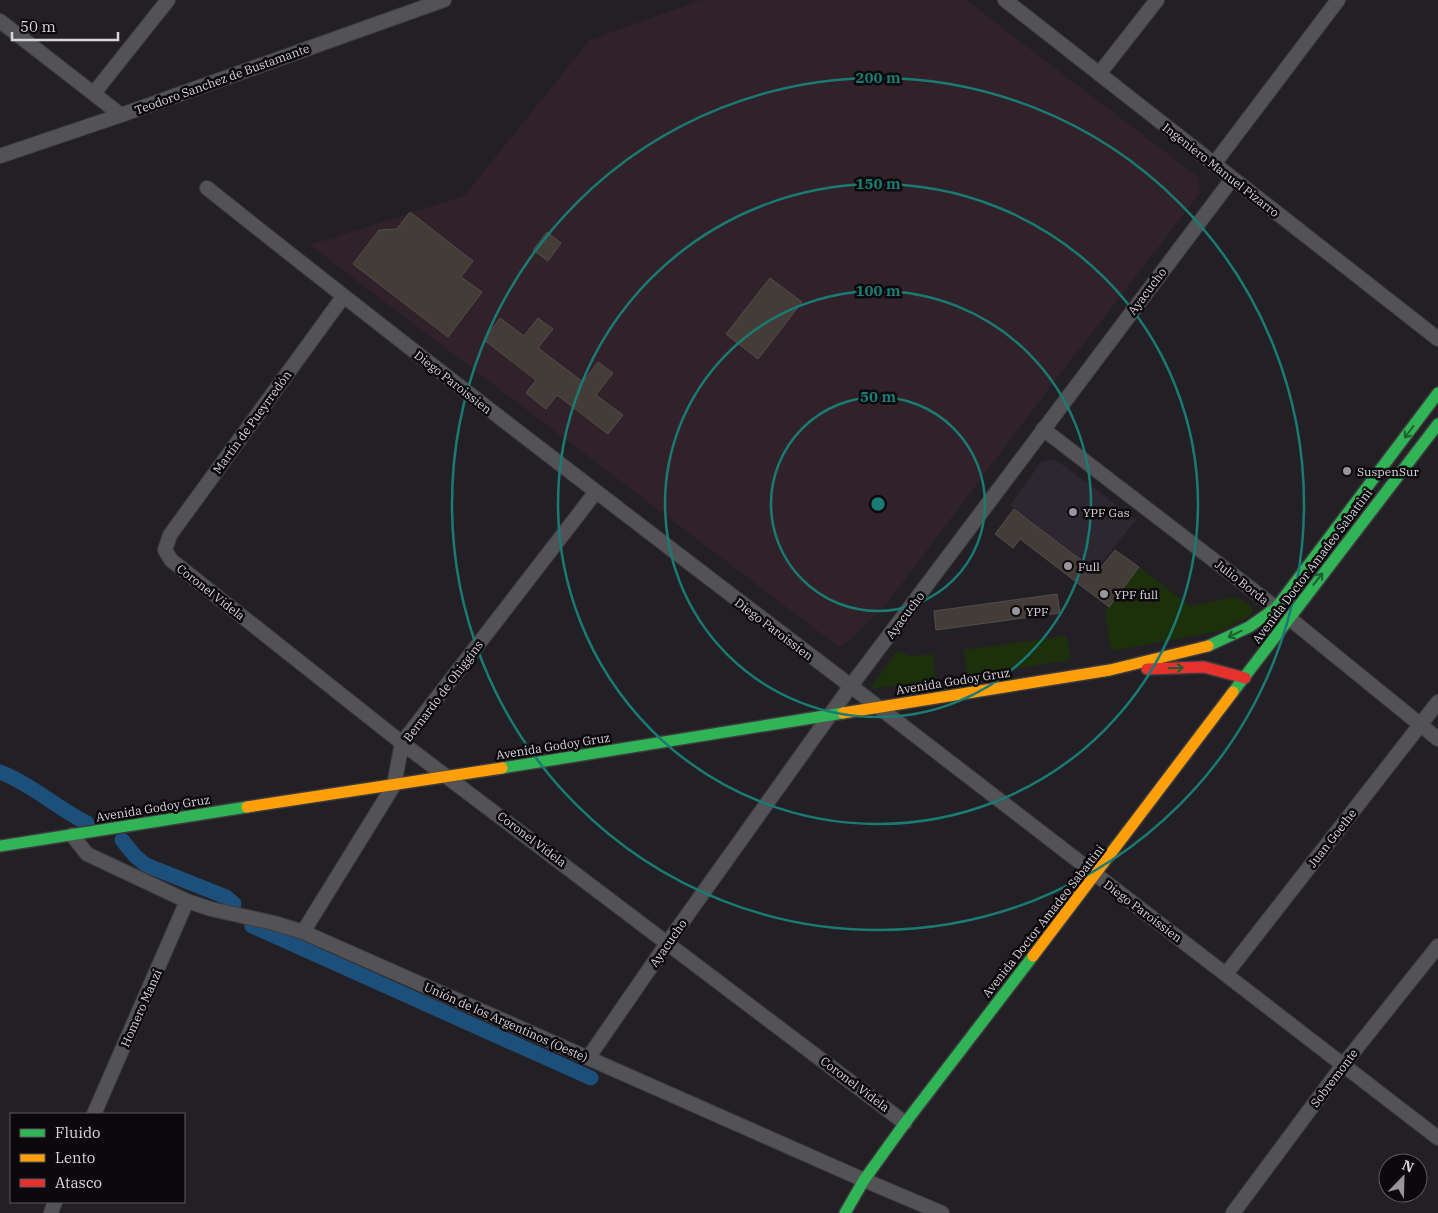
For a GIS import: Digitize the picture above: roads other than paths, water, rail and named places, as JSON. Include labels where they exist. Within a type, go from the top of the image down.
[{"type":"main road","name":"Avenida Doctor Amadeo Sabattini","points":[[1245,678],[1276,608],[1438,393]]},
{"type":"main road","name":"Avenida Doctor Amadeo Sabattini","points":[[845,1213],[864,1180],[906,1123],[1096,875],[1288,618],[1438,424]]},
{"type":"main road","name":"Avenida Godoy Gruz","points":[[0,846],[1110,670],[1214,644],[1249,627],[1276,608]]},
{"type":"main road","name":"Avenida Godoy Gruz","points":[[1110,670],[1204,667],[1245,678]]},
{"type":"street","points":[[94,94],[168,0]]},
{"type":"street","name":"Teodoro Sanchez de Bustamante","points":[[0,156],[444,0]]},
{"type":"street","name":"Ingeniero Manuel Pizarro","points":[[1005,0],[1438,339]]},
{"type":"street","points":[[1099,74],[1157,0]]},
{"type":"street","points":[[1214,164],[1338,0]]},
{"type":"street","points":[[0,21],[121,115]]},
{"type":"street","name":"Ayacucho","points":[[588,1058],[668,942],[850,687],[1232,179]]},
{"type":"street","name":"Diego Paroissien","points":[[207,188],[343,297],[595,493],[1438,1138]]},
{"type":"street","name":"Martín de Pueyrredón","points":[[165,550],[170,535],[343,297]]},
{"type":"street","name":"Julio Borda","points":[[1043,429],[1276,608],[1438,739]]},
{"type":"street","name":"Bernardo de Ohiggins","points":[[303,932],[394,785],[402,743],[595,493]]},
{"type":"street","name":"Coronel Videla","points":[[165,550],[171,560],[402,743],[449,776],[906,1123]]},
{"type":"street","name":"Juan Goethe","points":[[1226,974],[1438,702]]},
{"type":"street","name":"Unión de los Argentinos (Oeste)","points":[[72,835],[87,854],[187,901],[211,909],[274,922],[303,932],[942,1213]]},
{"type":"street","name":"Homero Manzi","points":[[94,1113],[187,901]]},
{"type":"street","name":"Sobremonte","points":[[1233,1213],[1343,1065],[1438,946]]},
{"type":"waterway","points":[[0,772],[22,783],[87,823]]},
{"type":"waterway","points":[[122,840],[135,856],[146,865],[226,897],[234,904]]},
{"type":"waterway","points":[[252,926],[591,1078]]},
{"type":"place","name":"SuspenSur","points":[[1347,471]]},
{"type":"place","name":"YPF Gas","points":[[1073,512]]},
{"type":"place","name":"Full","points":[[1068,566]]},
{"type":"place","name":"YPF full","points":[[1104,594]]},
{"type":"place","name":"YPF","points":[[1016,611]]}]
